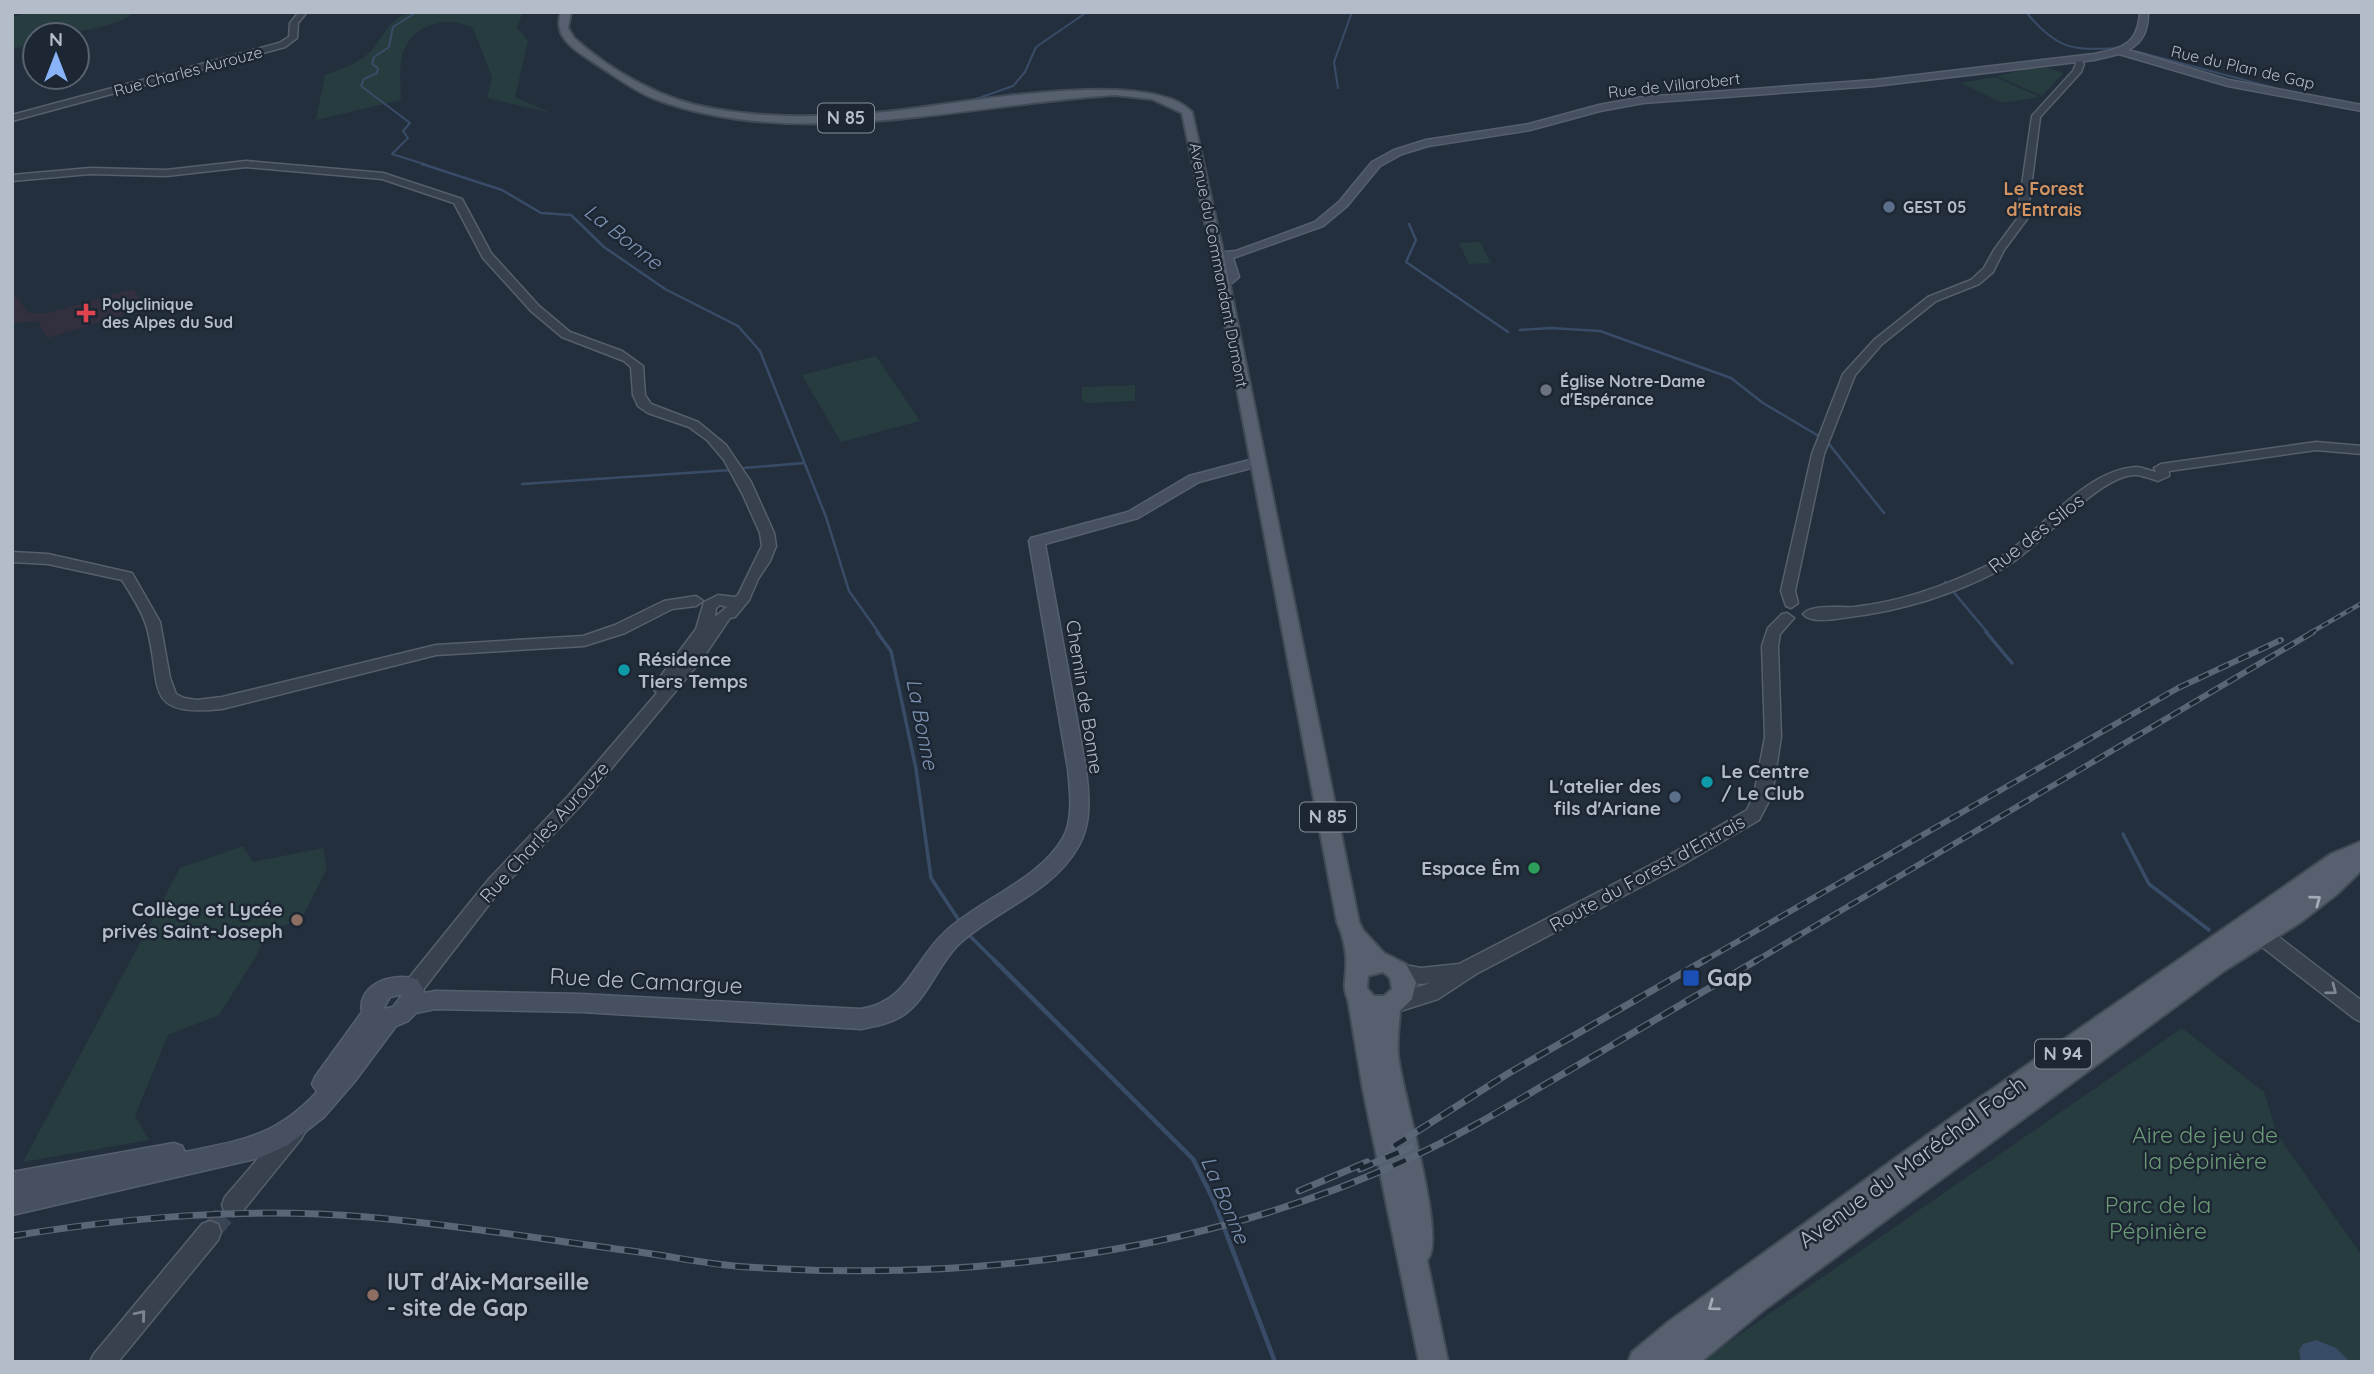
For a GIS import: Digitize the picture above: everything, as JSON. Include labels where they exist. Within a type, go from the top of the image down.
[{"type":"main road","name":"Avenue du Commandant Dumont","points":[[566,12],[561,23],[569,40],[645,90],[666,100],[727,114],[813,119],[1096,92],[1128,92],[1176,104],[1189,116],[1223,256],[1223,284],[1348,922],[1354,936],[1378,968]]},
{"type":"main road","points":[[2119,51],[2135,42],[2143,33],[2144,12]]},
{"type":"main road","name":"Rue de Villarobert","points":[[1223,256],[1265,245],[1319,224],[1343,204],[1376,164],[1398,152],[1426,143],[1530,127],[1626,103],[1864,84],[2075,62],[2119,51]]},
{"type":"main road","name":"Rue du Plan de Gap","points":[[2119,51],[2228,83],[2362,108]]},
{"type":"main road","name":"Chemin de Bonne","points":[[878,1018],[901,1007],[943,947],[968,924],[1048,868],[1061,855],[1077,829],[1079,799],[1037,541],[1133,515],[1194,478],[1257,462]]},
{"type":"main road","name":"N 94","points":[[2259,928],[2339,860],[2362,849]]},
{"type":"main road","name":"N 94","points":[[2259,928],[2334,886],[2362,856]]},
{"type":"main road","name":"Avenue du Maréchal Foch","points":[[1642,1362],[1678,1332],[1964,1124],[2259,928]]},
{"type":"main road","name":"Avenue du Maréchal Foch","points":[[1678,1362],[1755,1300],[2216,964],[2259,928]]},
{"type":"main road","points":[[1419,1278],[1417,1209],[1386,1055],[1391,1006],[1402,994],[1378,968],[1355,986],[1360,998],[1391,1166],[1419,1278],[1434,1362]]},
{"type":"main road","points":[[12,1203],[259,1147],[283,1137],[381,1016],[402,1013],[414,995]]},
{"type":"main road","name":"Rue de Camargue","points":[[414,995],[850,1019],[878,1018]]},
{"type":"main road","points":[[1360,998],[1374,1006],[1391,1006]]},
{"type":"main road","points":[[12,1184],[257,1137],[295,1123]]},
{"type":"street","name":"Rue Charles Aurouze","points":[[12,118],[282,45],[293,37],[293,23],[303,12]]},
{"type":"street","name":"Route du Forest d'Entrais","points":[[1391,1006],[1431,993],[1469,968],[1674,861],[1753,815],[1763,795],[1773,737],[1770,646],[1773,632],[1789,611],[1788,592],[1818,454],[1849,374],[1878,342],[1932,299],[1975,282],[1989,270],[2022,219],[2036,116],[2072,79],[2075,62]]},
{"type":"street","points":[[12,178],[90,171],[166,173],[246,164],[383,176],[458,201],[487,257],[526,301],[577,342],[620,353],[629,359],[637,366],[642,404],[649,409],[682,418],[699,428],[728,455],[750,493],[768,537],[766,554],[755,575]]},
{"type":"street","name":"Rue des Silos","points":[[1789,611],[1805,621],[1810,614],[1853,614],[1950,587],[1983,574],[2018,552],[2109,477],[2137,471],[2158,477],[2164,473],[2161,468],[2315,446],[2362,450]]},
{"type":"street","points":[[12,557],[48,559],[127,576],[148,609],[156,631],[165,692],[205,706],[436,650],[584,641],[611,633],[669,604],[696,601]]},
{"type":"street","name":"Rue Charles Aurouze","points":[[414,995],[442,948],[503,875],[576,799],[698,654],[722,609]]},
{"type":"street","points":[[2259,928],[2362,1013]]},
{"type":"street","name":"Route du Forest d'Entrais","points":[[1378,968],[1434,976],[1469,968]]},
{"type":"street","points":[[233,1205],[295,1123]]},
{"type":"street","points":[[102,1362],[210,1232]]},
{"type":"shaded area","name":"Polyclinique des Alpes du Sud","points":[[133,289],[144,303],[121,310],[124,315],[47,338],[38,321],[12,323],[12,291],[28,313],[48,313]]},
{"type":"green space","points":[[30,12],[134,12],[115,23],[91,29],[91,21],[21,21],[21,47],[12,49],[12,17]]},
{"type":"green space","points":[[408,12],[523,12],[517,27],[528,41],[515,97],[551,113],[487,98],[492,77],[473,28],[451,22],[428,26],[410,39],[401,61],[401,100],[316,120],[325,75],[360,60],[390,26]]},
{"type":"green space","points":[[2042,66],[2063,73],[2042,96],[1997,76]]},
{"type":"green space","points":[[1995,77],[2040,97],[2003,103],[1961,83]]},
{"type":"green space","points":[[1480,242],[1491,263],[1469,264],[1459,243]]},
{"type":"green space","points":[[876,356],[920,421],[841,442],[802,375]]},
{"type":"green space","points":[[1135,385],[1135,401],[1082,401],[1082,387]]},
{"type":"green space","points":[[243,846],[253,862],[323,848],[327,869],[300,921],[269,929],[255,958],[219,1015],[168,1035],[135,1116],[149,1140],[23,1162],[180,868]]},
{"type":"green space","name":"Parc de la Pépinière","points":[[2182,1028],[2264,1092],[2277,1134],[2362,1256],[2362,1362],[1700,1362]]},
{"type":"water","points":[[2316,1340],[2336,1348],[2350,1362],[2301,1362],[2299,1350],[2303,1344]]},
{"type":"waterway","points":[[417,12],[393,27],[389,47],[374,57],[372,64],[378,68],[377,73],[364,79],[361,86],[410,123],[403,131],[408,138],[392,154],[427,165]]},
{"type":"waterway","points":[[976,99],[1013,86],[1025,72],[1036,47],[1087,12]]},
{"type":"waterway","points":[[1338,88],[1334,62],[1352,12]]},
{"type":"waterway","points":[[2026,12],[2046,33],[2065,45],[2087,49],[2116,48]]},
{"type":"waterway","points":[[2135,51],[2282,90]]},
{"type":"waterway","name":"La Bonne","points":[[422,164],[502,190],[541,213],[571,215],[604,247],[665,289],[738,326],[760,351],[826,517],[849,591],[879,633]]},
{"type":"waterway","points":[[1409,224],[1416,240],[1406,262],[1508,332]]},
{"type":"waterway","points":[[1520,330],[1550,328],[1600,331],[1731,378],[1763,403],[1817,435]]},
{"type":"waterway","points":[[1829,444],[1884,513]]},
{"type":"waterway","points":[[744,468],[804,463]]},
{"type":"waterway","points":[[522,484],[731,470]]},
{"type":"waterway","points":[[1945,582],[1988,633]]},
{"type":"waterway","name":"La Bonne","points":[[877,632],[891,651],[916,769],[931,878],[960,922]]},
{"type":"waterway","points":[[1986,632],[2012,663]]},
{"type":"waterway","points":[[2123,834],[2149,884],[2209,930]]},
{"type":"waterway","name":"La Bonne","points":[[968,934],[1193,1159],[1214,1201],[1275,1362]]},
{"type":"tunnel","points":[[210,1232],[233,1205]]},
{"type":"railway","points":[[2310,633],[2362,603]]},
{"type":"railway","points":[[1754,962],[2313,632]]},
{"type":"railway","points":[[1702,962],[2178,688],[2281,640]]},
{"type":"railway","points":[[1394,1146],[1509,1073],[1705,960]]},
{"type":"railway","points":[[12,1236],[145,1219],[278,1213],[367,1217],[435,1224],[747,1267],[831,1271],[916,1270],[1084,1254],[1167,1239],[1249,1218],[1330,1192],[1408,1159],[1489,1117],[1757,960]]},
{"type":"railway","points":[[1360,1169],[1411,1147]]},
{"type":"railway","points":[[1299,1191],[1367,1162]]},
{"type":"place","name":"GEST 05","points":[[1889,207]]},
{"type":"place","name":"Polyclinique des Alpes du Sud","points":[[86,313]]},
{"type":"place","name":"Église Notre-Dame d'Espérance","points":[[1546,390]]},
{"type":"place","name":"Résidence Tiers Temps","points":[[624,670]]},
{"type":"place","name":"Le Centre / Le Club","points":[[1707,782]]},
{"type":"place","name":"L'atelier des fils d'Ariane","points":[[1675,797]]},
{"type":"place","name":"Espace Êm","points":[[1534,868]]},
{"type":"place","name":"Collège et Lycée privés Saint-Joseph","points":[[297,920]]},
{"type":"place","name":"Gap","points":[[1691,978]]},
{"type":"place","name":"IUT d'Aix-Marseille - site de Gap","points":[[373,1295]]},
{"type":"district","name":"Le Forest d'Entrais","points":[[2044,199]]},
{"type":"park label","name":"Aire de jeu de la pépinière","points":[[2205,1148]]}]
